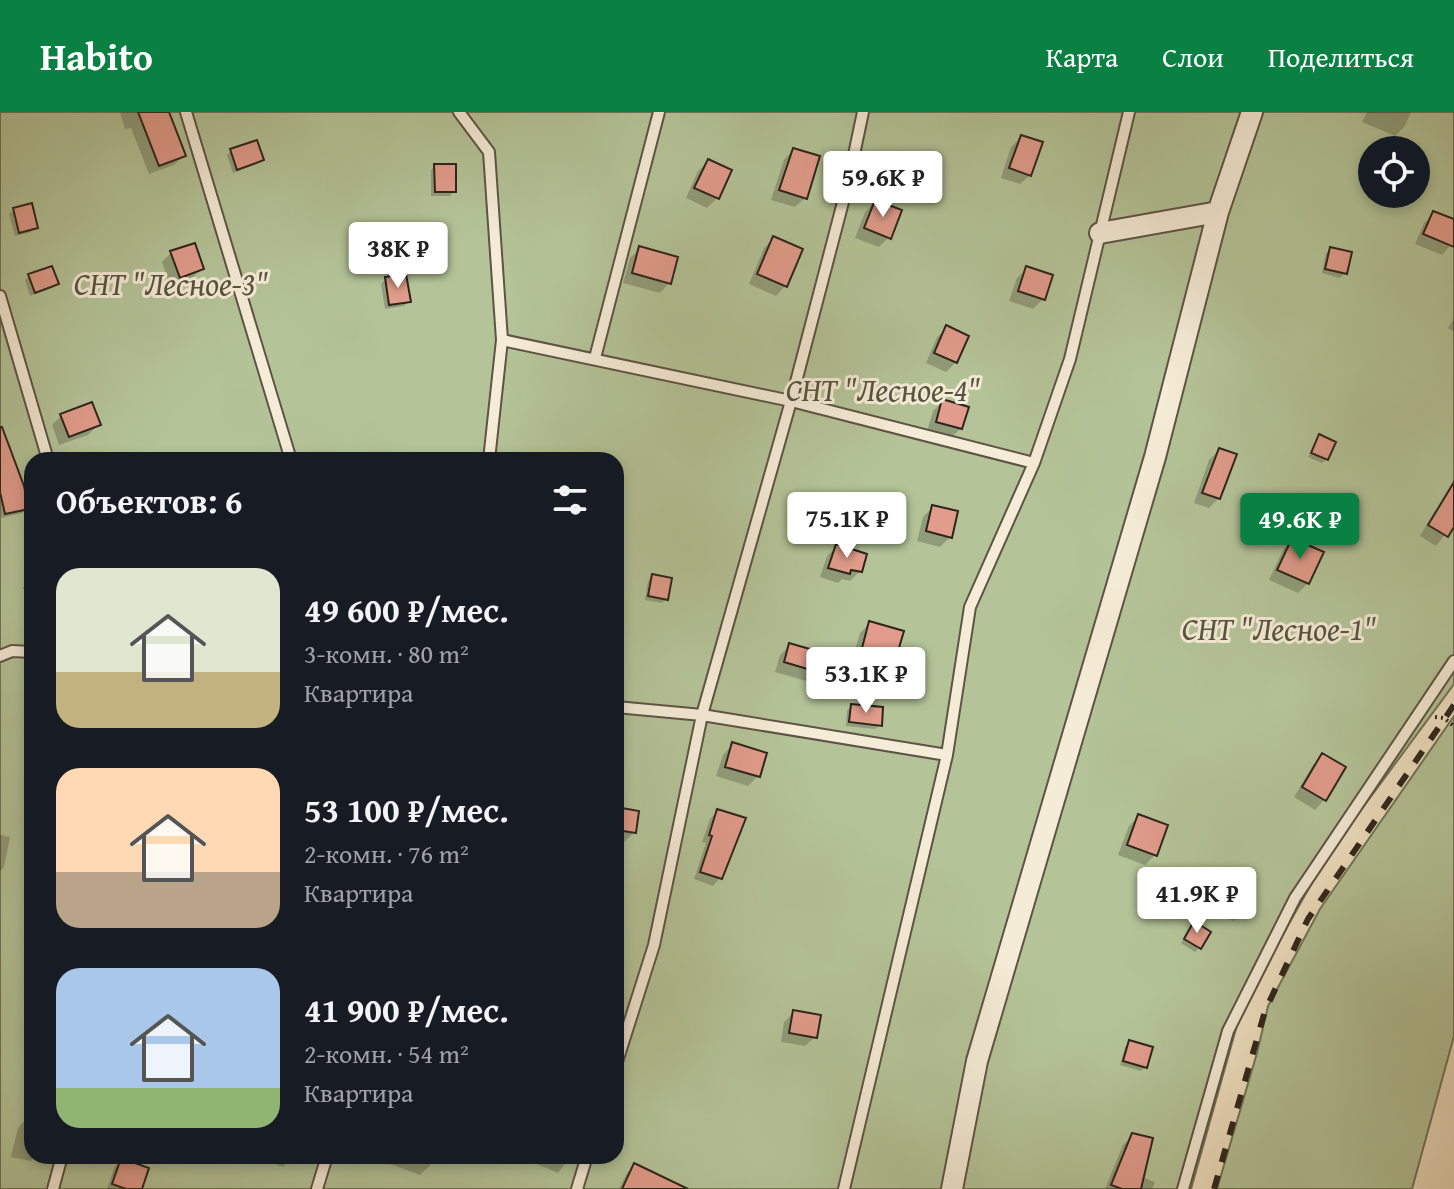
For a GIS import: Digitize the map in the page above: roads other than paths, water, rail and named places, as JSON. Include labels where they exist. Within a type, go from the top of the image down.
[{"type":"street","points":[[952,1189],[977,1061],[1155,457],[1218,212],[1252,112]]},
{"type":"street","points":[[1100,233],[1218,212]]},
{"type":"lane","points":[[186,112],[289,452]]},
{"type":"lane","points":[[459,112],[489,152],[502,340],[490,452]]},
{"type":"lane","points":[[595,358],[659,112]]},
{"type":"lane","points":[[624,1040],[654,945],[702,715],[791,401],[848,183],[863,112]]},
{"type":"lane","points":[[844,1189],[947,755],[970,607],[1034,463],[1070,359],[1129,112]]},
{"type":"lane","points":[[0,296],[46,452]]},
{"type":"lane","points":[[502,340],[791,401],[1034,463]]},
{"type":"lane","points":[[0,656],[12,651],[24,652]]},
{"type":"lane","points":[[1183,1189],[1228,1031],[1295,898],[1454,661]]},
{"type":"lane","points":[[624,708],[702,715],[947,755]]},
{"type":"lane","points":[[53,1189],[60,1164]]},
{"type":"lane","points":[[317,1189],[325,1164]]},
{"type":"lane","points":[[577,1189],[585,1164]]},
{"type":"railway","points":[[1214,1189],[1265,1011],[1308,919],[1454,705]]},
{"type":"park label","name":"СНТ \"Лесное-3\"","points":[[171,283]]},
{"type":"park label","name":"СНТ \"Лесное-4\"","points":[[883,389]]},
{"type":"park label","name":"СНТ \"Лесное-1\"","points":[[1279,628]]}]
